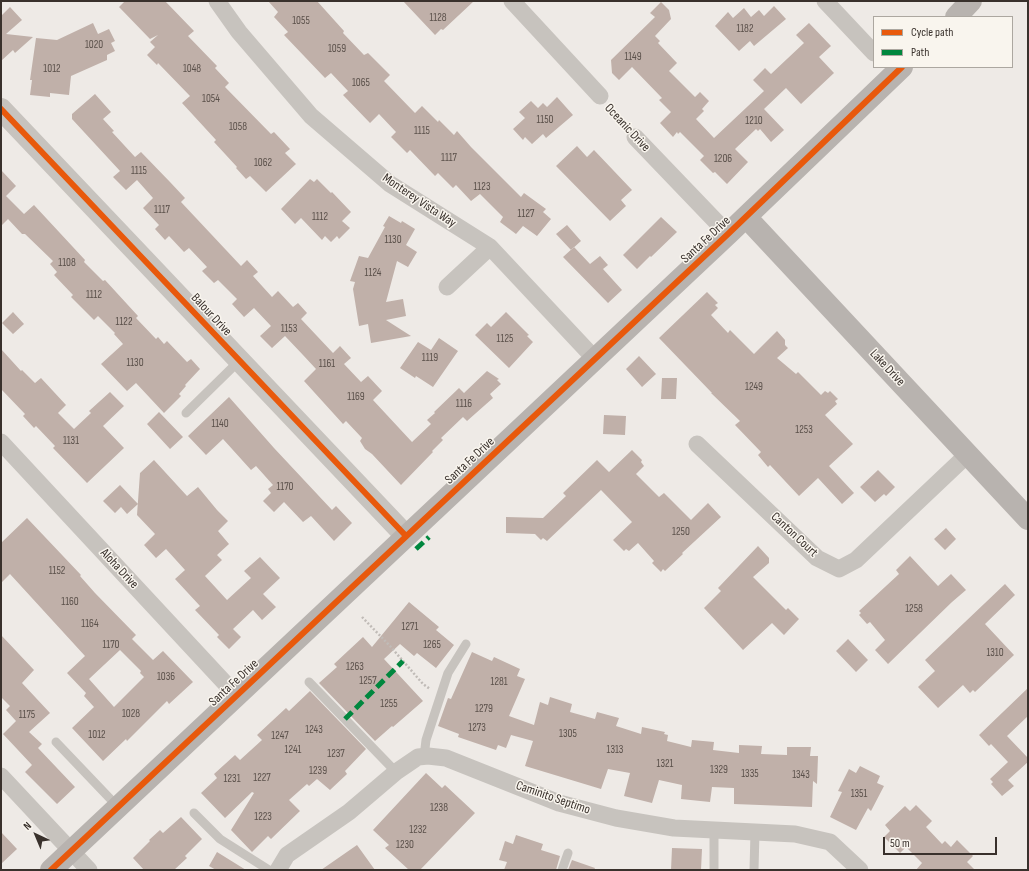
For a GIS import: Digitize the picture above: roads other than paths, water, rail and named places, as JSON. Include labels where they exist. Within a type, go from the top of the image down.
[{"type":"main road","points":[[957,16],[971,1]]},
{"type":"main road","name":"Santa Fe Drive","points":[[51,870],[746,217],[894,69]]},
{"type":"main road","name":"Lake Drive","points":[[746,217],[1028,519]]},
{"type":"street","name":"Monterey Vista Way","points":[[217,1],[239,32],[311,116],[390,184],[490,247],[595,359]]},
{"type":"street","name":"Oceanic Drive","points":[[512,1],[600,96]]},
{"type":"street","points":[[825,1],[873,52]]},
{"type":"street","name":"Balour Drive","points":[[1,109],[406,536]]},
{"type":"street","name":"Oceanic Drive","points":[[635,137],[728,234]]},
{"type":"street","points":[[447,286],[490,247]]},
{"type":"street","name":"Aloha Drive","points":[[1,442],[236,696]]},
{"type":"street","name":"Canton Court","points":[[697,444],[817,558],[839,569],[856,560],[968,454]]},
{"type":"street","points":[[278,870],[286,855],[349,812],[396,772],[418,757],[424,756]]},
{"type":"street","name":"Caminito Septimo","points":[[424,756],[446,758],[559,802],[616,818],[674,828],[795,834],[830,842],[860,870]]},
{"type":"street","points":[[1,776],[89,870]]},
{"type":"lane","points":[[186,413],[239,361]]},
{"type":"lane","points":[[424,756],[426,740],[448,673],[466,644]]},
{"type":"lane","points":[[309,682],[396,772]]},
{"type":"lane","points":[[56,742],[118,807]]},
{"type":"lane","points":[[194,813],[220,839],[269,870]]},
{"type":"lane","points":[[714,830],[714,870]]},
{"type":"lane","points":[[754,870],[755,832]]},
{"type":"lane","points":[[562,870],[568,853]]}]
